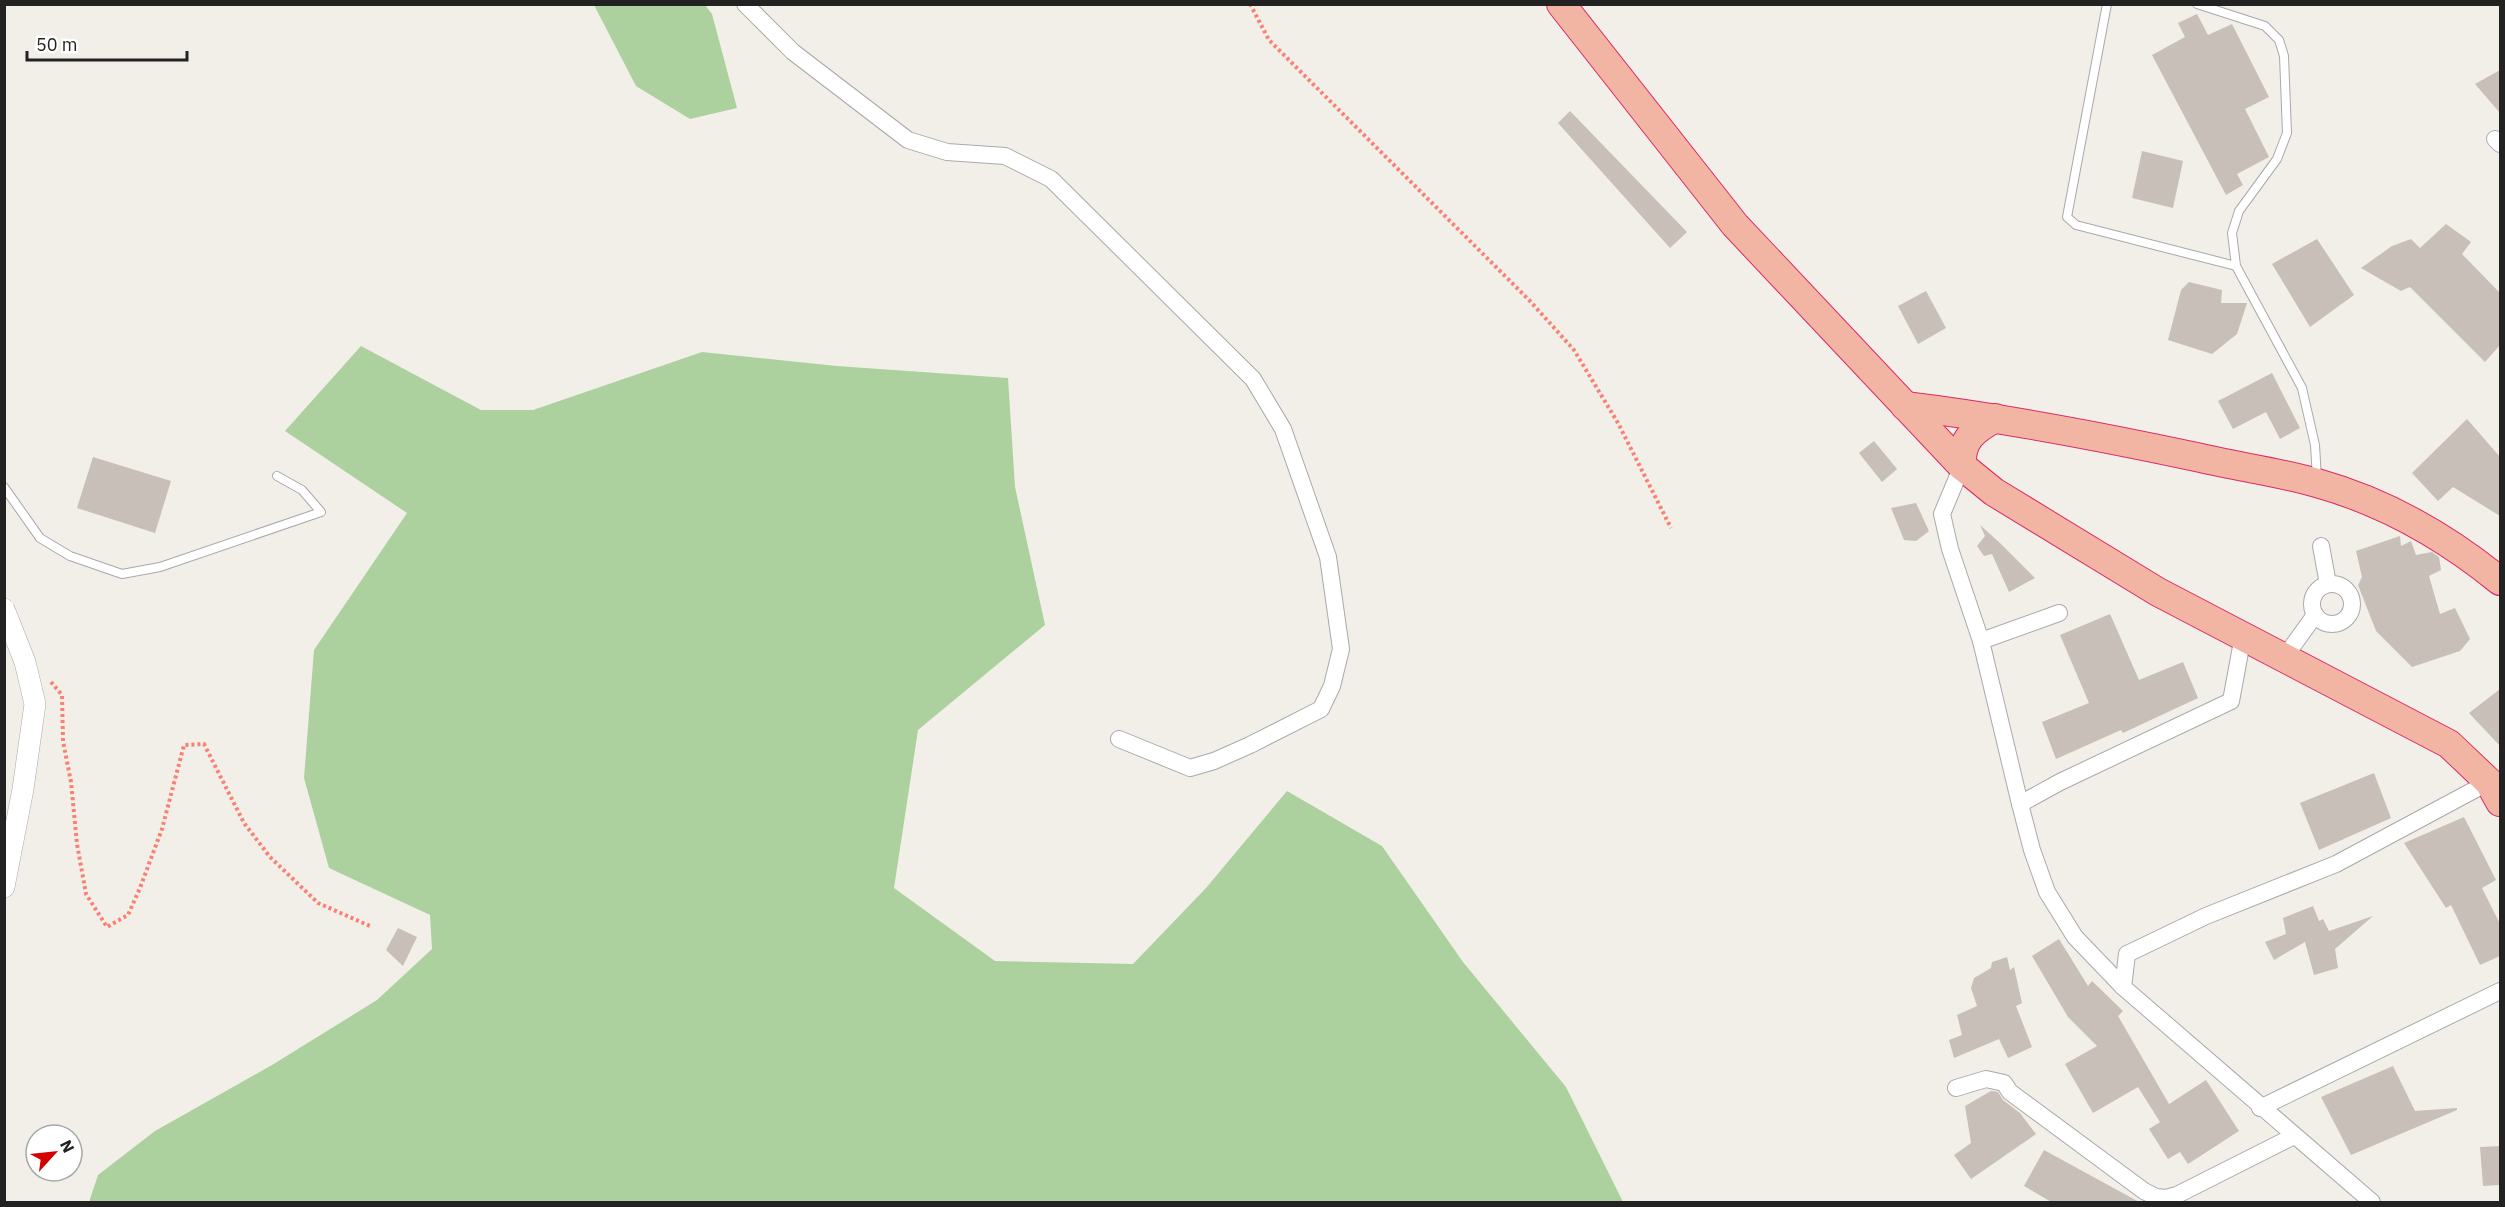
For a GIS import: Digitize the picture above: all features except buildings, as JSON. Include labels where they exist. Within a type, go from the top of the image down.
[{"type":"highway","points":[[1561,4],[1735,225],[1962,466],[2014,505],[2158,591],[2449,744],[2495,792]]},
{"type":"highway","points":[[1905,406],[1995,418],[2135,443],[2317,483],[2407,517],[2467,553],[2500,581]]},
{"type":"highway","points":[[1962,466],[1961,454],[1964,443],[1971,434],[1995,418]]},
{"type":"street","points":[[745,4],[793,52],[908,140],[947,152],[1005,156],[1051,179],[1253,379],[1282,429],[1328,557],[1341,649],[1332,686],[1321,709],[1250,745],[1214,761],[1190,768],[1119,739]]},
{"type":"street","points":[[1962,466],[1942,514],[1950,549],[1981,641],[2032,850],[2047,892],[2075,937],[2123,987],[2372,1203]]},
{"type":"street","points":[[2321,546],[2328,584]]},
{"type":"street","points":[[2328,584],[2343,586],[2349,592],[2352,600],[2349,615],[2336,624],[2328,624],[2315,615],[2312,600],[2315,592],[2328,584]]},
{"type":"street","points":[[4,609],[25,662],[35,704],[4,886]]},
{"type":"street","points":[[1981,641],[2059,613]]},
{"type":"street","points":[[2284,658],[2315,615]]},
{"type":"street","points":[[2020,804],[2060,782],[2231,701],[2243,636]]},
{"type":"street","points":[[2123,987],[2127,954],[2206,916],[2336,864],[2495,792]]},
{"type":"street","points":[[2260,1108],[2500,991]]},
{"type":"street","points":[[1956,1088],[1986,1079],[2004,1083],[2010,1092],[2130,1182],[2156,1197],[2166,1198],[2177,1195],[2294,1136]]},
{"type":"lane","points":[[2107,4],[2067,217],[2076,225],[2236,266]]},
{"type":"lane","points":[[2197,4],[2265,26],[2279,40],[2284,56],[2287,133],[2277,159],[2239,211],[2232,233],[2236,266],[2302,388],[2315,445],[2317,483]]},
{"type":"lane","points":[[4,488],[40,538],[70,556],[122,574],[160,567],[321,512],[302,490],[277,476]]},
{"type":"path","points":[[1250,4],[1269,40],[1530,301],[1574,350],[1617,423],[1671,528]]},
{"type":"path","points":[[25,662],[51,682],[62,695],[63,741],[71,782],[77,844],[86,894],[107,927],[128,915],[140,888],[162,830],[184,745],[204,744],[244,823],[270,857],[318,903],[370,926]]},
{"type":"green space","points":[[594,5],[705,5],[712,14],[737,108],[690,119],[636,86]]},
{"type":"green space","points":[[361,346],[481,410],[533,410],[702,352],[837,366],[1008,378],[1015,487],[1045,625],[918,730],[894,888],[995,961],[1133,964],[1206,888],[1287,791],[1382,846],[1463,962],[1566,1087],[1623,1202],[89,1202],[98,1175],[155,1131],[272,1065],[377,1000],[432,949],[430,915],[329,868],[304,778],[314,650],[407,513],[285,431]]}]
